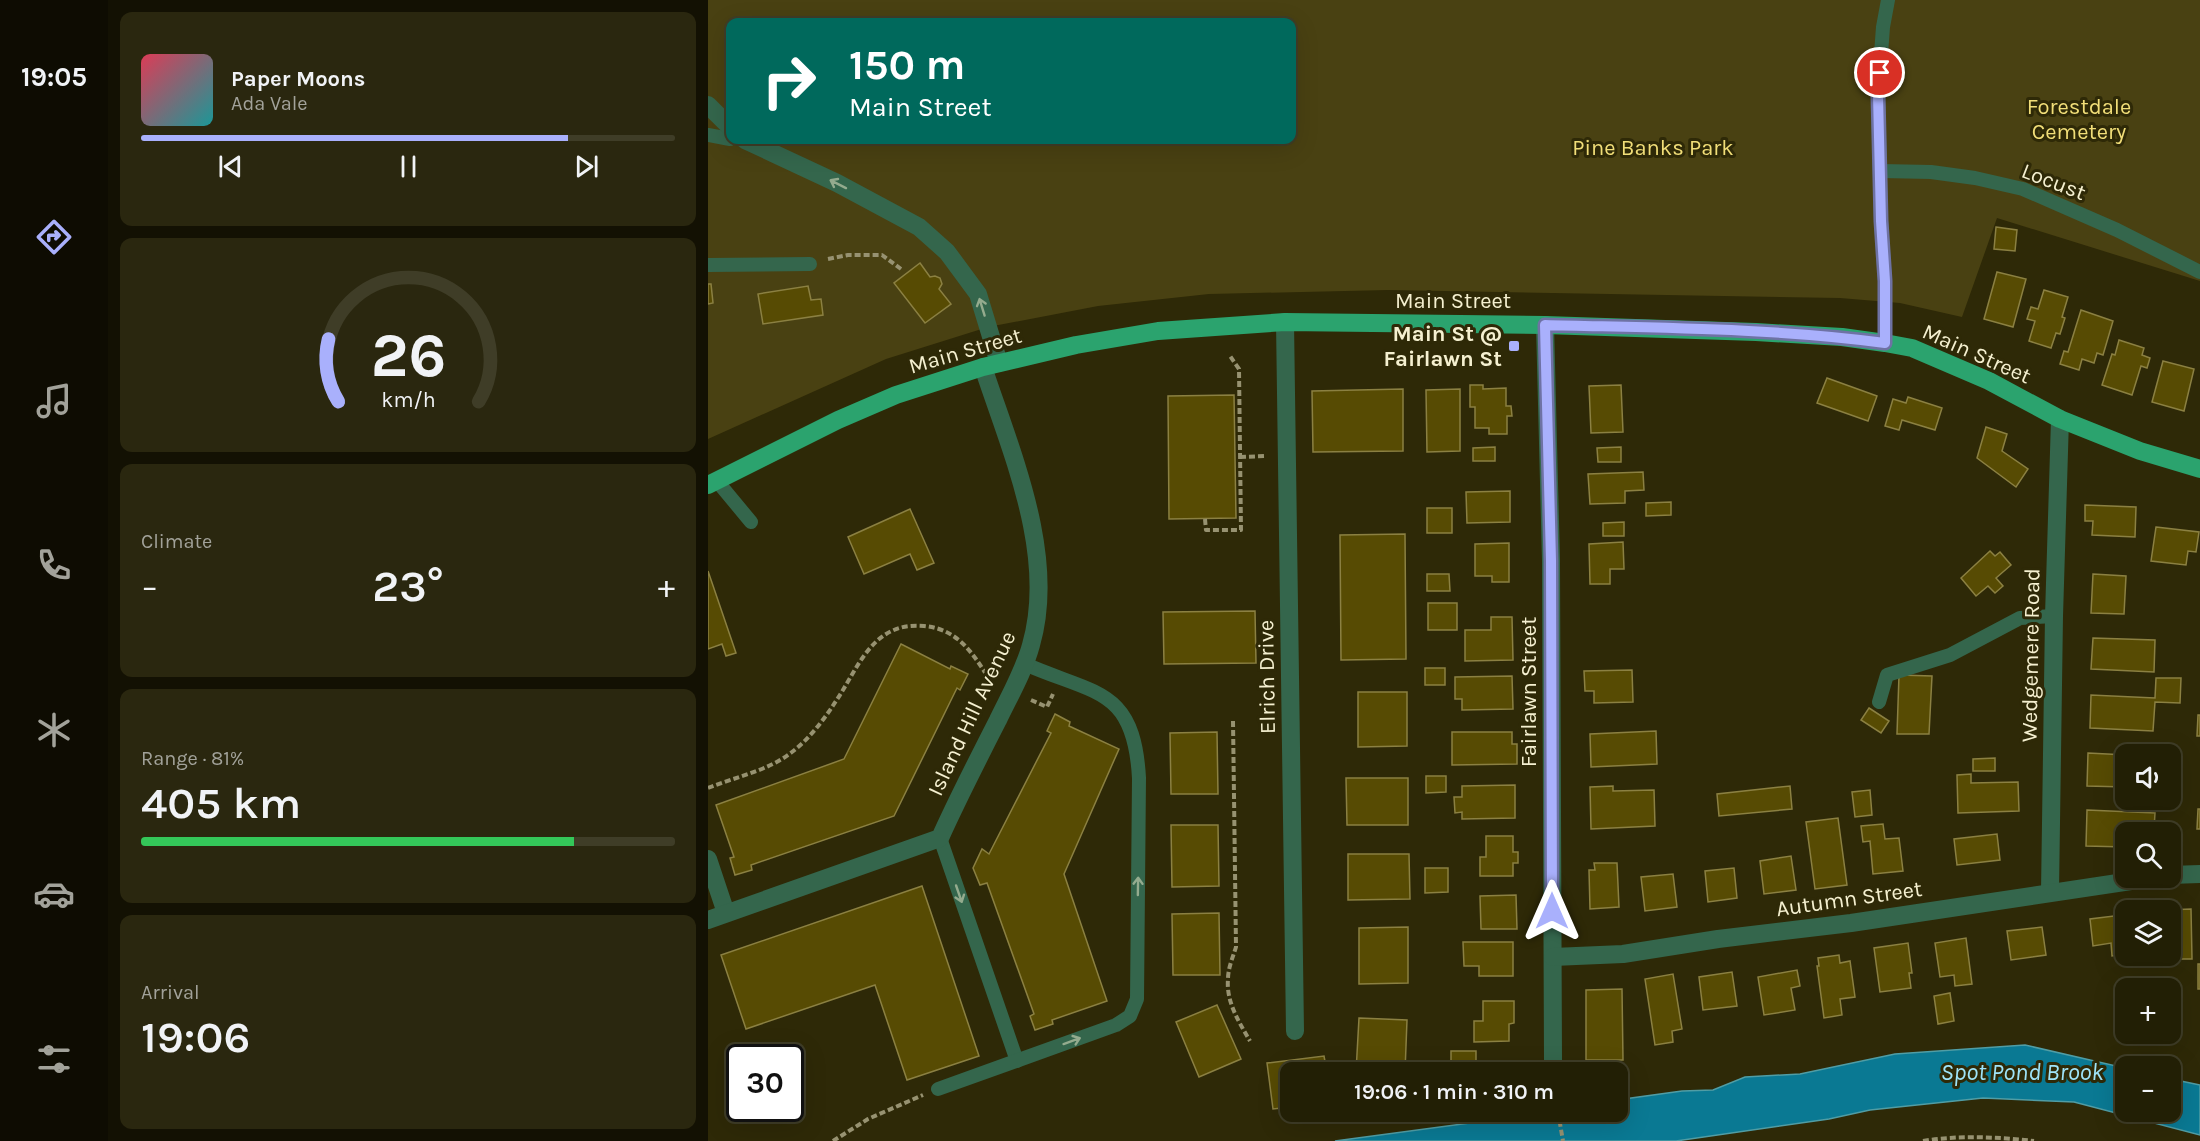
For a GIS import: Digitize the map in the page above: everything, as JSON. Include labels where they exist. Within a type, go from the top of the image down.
[{"type":"main road","name":"Main Street","points":[[712,483],[838,420],[896,395],[991,365],[1076,345],[1158,331],[1285,322],[1545,325],[1756,332],[1842,337],[1885,343],[1912,348],[1989,381],[2060,419],[2140,451],[2200,469]]},
{"type":"street","points":[[708,105],[726,123]]},
{"type":"street","name":"Island Hill Avenue","points":[[748,144],[837,183],[919,227],[947,252],[978,294],[991,365],[1035,538],[1038,561],[1036,618],[1025,664],[940,838]]},
{"type":"street","name":"Elrich Drive","points":[[1285,322],[1295,1031]]},
{"type":"street","name":"Fairlawn Street","points":[[1545,325],[1551,572],[1553,1060]]},
{"type":"street","name":"Wedgemere Road","points":[[2050,892],[2054,616],[2060,419]]},
{"type":"street","points":[[708,920],[940,838]]},
{"type":"street","points":[[708,859],[726,913]]},
{"type":"street","points":[[2181,875],[2200,874]]},
{"type":"street","name":"Autumn Street","points":[[1553,957],[1623,954],[1718,939],[1851,923],[2115,883]]},
{"type":"lane","points":[[1885,343],[1878,95],[1883,27],[1888,0]]},
{"type":"lane","points":[[708,135],[726,138]]},
{"type":"lane","name":"Locust","points":[[1881,171],[1931,172],[1975,178],[2023,189],[2117,230],[2200,272]]},
{"type":"lane","points":[[708,265],[810,264]]},
{"type":"lane","points":[[712,483],[751,522]]},
{"type":"lane","points":[[1880,702],[1887,675],[1950,655],[2020,618],[2054,616]]},
{"type":"lane","points":[[938,1089],[1116,1025],[1130,1016],[1137,999],[1139,778],[1136,743],[1132,730],[1120,709],[1091,689],[1025,664]]},
{"type":"lane","points":[[940,838],[1017,1061]]},
{"type":"path","points":[[810,264],[848,255],[882,255],[901,269]]},
{"type":"path","points":[[1205,519],[1206,530],[1241,530],[1239,369],[1230,356]]},
{"type":"path","points":[[708,788],[763,768],[791,753],[835,703],[860,658],[878,640],[900,628],[927,626],[957,637],[968,648],[991,681],[1047,707],[1060,679]]},
{"type":"path","points":[[1233,721],[1236,947],[1228,985],[1232,1006],[1250,1041]]},
{"type":"path","points":[[833,1141],[883,1111],[938,1089]]},
{"type":"path","points":[[1560,1122],[1563,1141]]},
{"type":"path","points":[[1923,1141],[1941,1138],[1988,1138],[2034,1141]]},
{"type":"green space","name":"Pine Banks Park","points":[[708,0],[2200,0],[2200,281],[1997,218],[1962,317],[1900,303],[1840,298],[1388,290],[1209,294],[1098,306],[988,327],[886,359],[708,439]]},
{"type":"water","name":"Spot Pond Brook","points":[[2025,1045],[2115,1066],[2115,1113],[2074,1102],[1983,1098],[1870,1110],[1829,1119],[1676,1141],[1335,1141],[1477,1122],[1628,1122],[1628,1098],[1682,1091],[1713,1090],[1745,1077],[1800,1074],[1895,1054]]},
{"type":"water","name":"Spot Pond Brook","points":[[2181,1081],[2200,1085],[2200,1135],[2150,1122],[2181,1122]]},
{"type":"building","points":[[1996,227],[2017,230],[2015,251],[1994,249]]},
{"type":"building","points":[[920,263],[930,277],[940,278],[942,284],[939,289],[951,304],[925,323],[894,283]]},
{"type":"building","points":[[1997,272],[2026,279],[2013,327],[1984,319]]},
{"type":"building","points":[[708,284],[711,284],[713,303],[708,304]]},
{"type":"building","points":[[808,286],[811,300],[821,299],[823,315],[763,324],[758,294]]},
{"type":"building","points":[[2044,290],[2068,297],[2060,334],[2056,333],[2051,348],[2029,341],[2035,321],[2027,319],[2031,307],[2038,309]]},
{"type":"building","points":[[2081,310],[2113,321],[2103,355],[2097,353],[2094,363],[2082,359],[2079,370],[2060,364],[2064,351],[2068,352]]},
{"type":"building","points":[[2119,340],[2144,348],[2142,355],[2150,358],[2147,368],[2141,366],[2132,395],[2102,385]]},
{"type":"building","points":[[2163,361],[2194,369],[2184,411],[2152,402]]},
{"type":"building","points":[[1827,378],[1877,396],[1868,421],[1817,403]]},
{"type":"building","points":[[1470,385],[1483,385],[1483,389],[1506,388],[1506,406],[1511,406],[1512,416],[1507,416],[1507,434],[1489,434],[1489,428],[1475,428],[1475,407],[1470,407]]},
{"type":"building","points":[[1621,385],[1623,432],[1591,433],[1589,386]]},
{"type":"building","points":[[1403,389],[1403,451],[1313,452],[1312,391]]},
{"type":"building","points":[[1460,389],[1460,451],[1427,452],[1426,390]]},
{"type":"building","points":[[1234,395],[1236,518],[1169,519],[1168,396]]},
{"type":"building","points":[[1908,397],[1942,408],[1935,430],[1902,420],[1899,430],[1885,426],[1893,399],[1906,403]]},
{"type":"building","points":[[1986,427],[2007,434],[2002,451],[2028,469],[2016,487],[1977,458]]},
{"type":"building","points":[[1495,447],[1495,461],[1473,461],[1473,448]]},
{"type":"building","points":[[1621,447],[1621,462],[1598,462],[1597,448]]},
{"type":"building","points":[[1643,472],[1644,490],[1625,491],[1625,503],[1590,504],[1588,474]]},
{"type":"building","points":[[1510,491],[1510,522],[1467,523],[1466,492]]},
{"type":"building","points":[[1671,502],[1671,515],[1646,516],[1646,503]]},
{"type":"building","points":[[2085,505],[2136,507],[2135,537],[2092,535],[2093,521],[2085,521]]},
{"type":"building","points":[[1427,508],[1452,508],[1452,533],[1427,533]]},
{"type":"building","points":[[910,509],[934,563],[917,570],[910,554],[864,574],[848,537]]},
{"type":"building","points":[[1624,522],[1624,536],[1603,536],[1603,523]]},
{"type":"building","points":[[2156,527],[2199,532],[2196,552],[2188,551],[2186,565],[2151,561]]},
{"type":"building","points":[[1405,534],[1406,659],[1341,660],[1340,535]]},
{"type":"building","points":[[1623,542],[1624,569],[1610,569],[1610,584],[1590,584],[1589,544]]},
{"type":"building","points":[[1509,543],[1509,582],[1492,582],[1492,576],[1475,576],[1475,544]]},
{"type":"building","points":[[1990,551],[1995,556],[2000,552],[2011,565],[1996,578],[2003,586],[1995,593],[1988,586],[1976,596],[1961,578]]},
{"type":"building","points":[[708,571],[736,653],[726,656],[722,644],[708,649]]},
{"type":"building","points":[[1427,574],[1449,574],[1450,591],[1427,591]]},
{"type":"building","points":[[2093,574],[2126,576],[2124,614],[2091,613]]},
{"type":"building","points":[[1428,603],[1457,603],[1457,630],[1428,630]]},
{"type":"building","points":[[1255,611],[1256,663],[1164,664],[1163,612]]},
{"type":"building","points":[[1491,617],[1512,617],[1513,660],[1465,661],[1465,630],[1491,630]]},
{"type":"building","points":[[2093,638],[2155,640],[2154,672],[2091,669]]},
{"type":"building","points":[[901,644],[950,669],[951,666],[968,674],[960,690],[957,688],[894,816],[751,865],[752,870],[735,875],[730,858],[734,857],[716,805],[844,759]]},
{"type":"building","points":[[1425,668],[1445,668],[1445,685],[1425,685]]},
{"type":"building","points":[[1632,670],[1633,702],[1594,703],[1594,691],[1585,691],[1584,671]]},
{"type":"building","points":[[1899,675],[1932,676],[1929,734],[1897,734]]},
{"type":"building","points":[[1512,676],[1513,709],[1462,710],[1462,699],[1455,699],[1455,677]]},
{"type":"building","points":[[2156,678],[2181,678],[2180,703],[2155,702],[2153,731],[2090,728],[2091,695],[2155,698]]},
{"type":"building","points":[[1358,692],[1407,692],[1407,746],[1358,747]]},
{"type":"building","points":[[1869,708],[1889,721],[1881,733],[1861,720]]},
{"type":"building","points":[[1055,714],[1070,722],[1069,726],[1119,749],[1064,874],[1107,1001],[1052,1020],[1053,1024],[1035,1030],[1030,1016],[1034,1014],[987,883],[980,885],[973,868],[982,849],[989,854],[1051,733],[1047,731]]},
{"type":"building","points":[[2198,715],[2200,715],[2200,736],[2197,736]]},
{"type":"building","points":[[1656,731],[1657,764],[1591,767],[1590,734]]},
{"type":"building","points":[[1217,732],[1218,794],[1171,794],[1170,733]]},
{"type":"building","points":[[1452,732],[1512,732],[1512,744],[1517,744],[1517,764],[1452,765]]},
{"type":"building","points":[[2088,753],[2115,754],[2115,787],[2087,786]]},
{"type":"building","points":[[1995,758],[1995,771],[1973,771],[1973,759]]},
{"type":"building","points":[[1971,774],[1971,783],[2018,782],[2019,811],[1958,813],[1957,775]]},
{"type":"building","points":[[1426,776],[1446,776],[1446,792],[1426,793]]},
{"type":"building","points":[[1346,778],[1408,778],[1408,825],[1347,825]]},
{"type":"building","points":[[1515,785],[1515,818],[1462,819],[1462,812],[1455,813],[1454,797],[1462,797],[1462,786]]},
{"type":"building","points":[[1613,786],[1613,791],[1654,790],[1655,826],[1591,829],[1590,787]]},
{"type":"building","points":[[1790,786],[1792,809],[1719,816],[1717,794]]},
{"type":"building","points":[[1870,790],[1872,815],[1855,817],[1852,792]]},
{"type":"building","points":[[2198,809],[2200,809],[2200,829],[2197,829]]},
{"type":"building","points":[[2087,810],[2155,813],[2154,822],[2115,822],[2115,847],[2086,846]]},
{"type":"building","points":[[1838,818],[1847,885],[1815,889],[1806,822]]},
{"type":"building","points":[[1883,824],[1885,839],[1899,838],[1903,871],[1873,874],[1870,841],[1863,842],[1861,826]]},
{"type":"building","points":[[1171,825],[1218,825],[1219,886],[1172,887]]},
{"type":"building","points":[[1997,834],[2000,860],[1957,865],[1954,839]]},
{"type":"building","points":[[1486,836],[1513,836],[1513,852],[1518,852],[1518,863],[1513,863],[1513,876],[1480,876],[1480,857],[1486,857]]},
{"type":"building","points":[[1348,854],[1409,854],[1410,899],[1348,900]]},
{"type":"building","points":[[1791,856],[1796,890],[1764,894],[1760,861]]},
{"type":"building","points":[[1594,863],[1617,863],[1619,907],[1590,909],[1589,870],[1595,870]]},
{"type":"building","points":[[1425,868],[1448,868],[1448,892],[1425,893]]},
{"type":"building","points":[[1734,868],[1737,898],[1708,902],[1705,871]]},
{"type":"building","points":[[1673,874],[1677,907],[1645,911],[1641,877]]},
{"type":"building","points":[[922,886],[979,1056],[907,1080],[875,985],[746,1029],[721,955]]},
{"type":"building","points":[[1516,895],[1517,929],[1481,929],[1480,896]]},
{"type":"building","points":[[2181,909],[2191,909],[2192,959],[2181,959]]},
{"type":"building","points":[[1219,913],[1220,975],[1173,975],[1172,914]]},
{"type":"building","points":[[2115,916],[2115,956],[2112,956],[2111,943],[2093,946],[2090,919]]},
{"type":"building","points":[[1408,927],[1408,983],[1359,984],[1359,928]]},
{"type":"building","points":[[2042,927],[2046,955],[2011,960],[2007,931]]},
{"type":"building","points":[[1966,938],[1972,984],[1955,986],[1954,975],[1940,977],[1935,943]]},
{"type":"building","points":[[1463,942],[1513,942],[1513,976],[1479,976],[1479,966],[1464,966]]},
{"type":"building","points":[[1908,943],[1912,973],[1909,973],[1911,988],[1880,992],[1874,948]]},
{"type":"building","points":[[1839,955],[1840,963],[1850,961],[1855,997],[1840,999],[1842,1015],[1824,1018],[1818,958]]},
{"type":"building","points":[[2198,964],[2200,964],[2200,989],[2198,989]]},
{"type":"building","points":[[1797,970],[1800,986],[1791,988],[1795,1010],[1764,1015],[1758,977]]},
{"type":"building","points":[[1732,972],[1737,1006],[1703,1010],[1699,977]]},
{"type":"building","points":[[1673,974],[1682,1029],[1672,1031],[1673,1042],[1655,1045],[1645,979]]},
{"type":"building","points":[[1622,989],[1623,1060],[1586,1060],[1586,990]]},
{"type":"building","points":[[1950,993],[1954,1021],[1938,1024],[1934,996]]},
{"type":"building","points":[[1483,1001],[1514,1001],[1514,1023],[1509,1024],[1509,1041],[1474,1042],[1474,1021],[1483,1021]]},
{"type":"building","points":[[1217,1005],[1241,1059],[1199,1077],[1176,1022]]},
{"type":"building","points":[[1359,1018],[1407,1020],[1405,1062],[1357,1062]]},
{"type":"building","points":[[1451,1051],[1476,1051],[1476,1062],[1451,1062]]},
{"type":"building","points":[[1324,1056],[1325,1062],[1280,1062],[1280,1108],[1273,1109],[1267,1063]]},
{"type":"place","name":"Main St @ Fairlawn St","points":[[1514,346]]},
{"type":"route","points":[[1552,911],[1551,561],[1545,325],[1756,332],[1842,337],[1885,343],[1878,95],[1880,73]]},
{"type":"park label","name":"Forestdale Cemetery","points":[[2079,118]]}]
